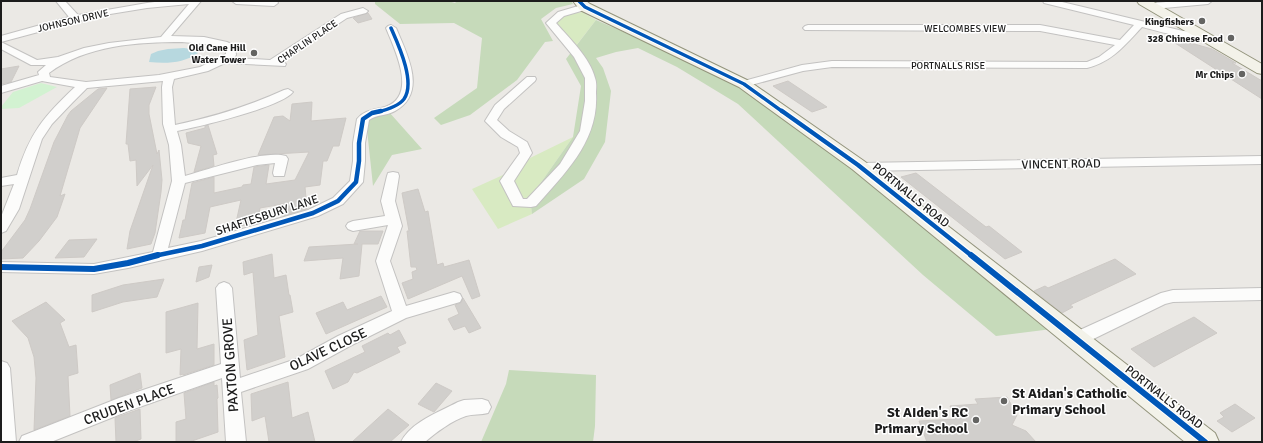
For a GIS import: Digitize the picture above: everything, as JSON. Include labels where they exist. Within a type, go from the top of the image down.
[{"type":"street","points":[[60,1],[75,18]]},
{"type":"street","points":[[162,40],[190,9],[195,1]]},
{"type":"street","name":"JOHNSON DRIVE","points":[[1,39],[75,18],[141,3],[195,1]]},
{"type":"street","points":[[236,1],[274,3]]},
{"type":"street","points":[[1047,1],[1183,34],[1202,35]]},
{"type":"street","points":[[1148,4],[1208,1]]},
{"type":"street","points":[[531,79],[499,107],[491,121],[505,134],[523,145],[526,153],[507,181],[518,202],[531,203],[542,193],[565,166],[586,131],[591,101],[590,78],[579,56],[551,23],[561,14],[582,4]]},
{"type":"street","name":"PORTNALLS ROAD","points":[[582,4],[744,84],[860,167],[1205,442]]},
{"type":"street","points":[[1148,4],[1262,70]]},
{"type":"street","name":"CHAPLIN PLACE","points":[[224,60],[278,64],[344,16],[363,11]]},
{"type":"street","name":"PORTNALLS RISE","points":[[744,84],[802,68],[832,64],[1087,65],[1101,62],[1140,24]]},
{"type":"street","name":"SHAFTESBURY LANE","points":[[159,254],[202,246],[273,225],[313,213],[338,201],[356,182],[359,161],[359,144],[363,119],[372,113],[390,109],[404,99],[408,86],[404,60],[391,28]]},
{"type":"street","name":"WELCOMBES VIEW","points":[[808,28],[1040,28],[1120,43]]},
{"type":"street","points":[[162,40],[212,41],[224,44],[231,48],[231,55],[224,60],[203,69],[169,76],[84,85],[46,79],[44,76],[43,72],[62,60],[81,52],[117,45],[162,40]]},
{"type":"street","points":[[1,45],[36,63],[62,60]]},
{"type":"street","points":[[1,90],[44,76]]},
{"type":"street","points":[[1,267],[94,269],[128,263],[159,254],[179,181],[168,101],[167,87],[169,76]]},
{"type":"street","points":[[1,228],[10,216],[32,147],[43,126],[84,85]]},
{"type":"street","points":[[171,129],[199,123],[260,105],[288,92]]},
{"type":"street","points":[[179,181],[257,161],[282,159],[279,173]]},
{"type":"street","name":"VINCENT ROAD","points":[[860,167],[1262,160]]},
{"type":"street","points":[[393,176],[388,201],[395,226],[383,261],[401,314]]},
{"type":"street","points":[[1,182],[23,178]]},
{"type":"street","points":[[354,226],[394,219]]},
{"type":"street","name":"PAXTON GROVE","points":[[224,288],[236,442]]},
{"type":"street","points":[[1076,340],[1161,299],[1173,296],[1262,294]]},
{"type":"street","name":"OLAVE CLOSE","points":[[232,388],[302,364],[344,341],[401,314],[454,298]]},
{"type":"street","points":[[1,368],[6,442]]},
{"type":"street","name":"CRUDEN PLACE","points":[[29,442],[125,404],[230,368]]},
{"type":"street","points":[[411,442],[426,429],[443,418],[464,408],[482,407]]},
{"type":"green space","points":[[375,1],[448,1],[455,3],[457,1],[571,1],[573,4],[556,8],[541,19],[553,41],[545,42],[517,80],[470,115],[441,125],[434,118],[477,88],[482,38],[454,23],[400,24],[375,4]]},
{"type":"green space","points":[[582,12],[596,20],[575,47],[556,23],[564,15]]},
{"type":"green space","points":[[596,20],[744,84],[1060,328],[996,336],[923,275],[738,104],[677,67],[638,48],[616,52],[596,58],[603,68],[611,91],[605,142],[584,179],[532,214],[530,198],[573,137],[581,86],[566,59]]},
{"type":"green space","points":[[41,83],[57,87],[19,108],[1,109],[13,92]]},
{"type":"green space","points":[[389,112],[422,149],[392,155],[373,186],[366,120]]},
{"type":"green space","points":[[573,137],[530,198],[532,214],[498,229],[472,189],[503,175],[532,157]]},
{"type":"green space","points":[[509,370],[596,375],[595,426],[593,442],[481,442],[506,384]]},
{"type":"water","points":[[184,48],[197,50],[198,53],[181,61],[162,63],[149,62],[151,54],[158,51]]},
{"type":"building","points":[[368,13],[372,19],[358,23],[353,18]]},
{"type":"building","points":[[1173,38],[1212,49],[1236,63],[1232,63],[1262,81],[1262,99],[1172,41]]},
{"type":"building","points":[[19,66],[11,82],[1,84],[1,69]]},
{"type":"building","points":[[788,81],[827,107],[812,112],[773,86]]},
{"type":"building","points":[[156,87],[149,105],[149,114],[157,154],[159,150],[162,180],[155,233],[151,244],[127,249],[130,231],[153,165],[137,186],[136,160],[130,161],[128,144],[126,144],[130,89]]},
{"type":"building","points":[[107,88],[80,128],[60,196],[65,194],[57,217],[39,241],[23,258],[1,259],[1,252],[25,220],[54,142],[68,115],[98,89]]},
{"type":"building","points":[[312,102],[311,121],[346,118],[339,146],[333,146],[327,161],[323,161],[320,185],[305,187],[307,209],[283,216],[283,204],[260,208],[257,223],[235,227],[241,200],[210,207],[205,233],[179,238],[183,220],[185,220],[192,183],[214,177],[214,193],[242,187],[243,185],[251,184],[254,167],[269,165],[266,184],[295,180],[309,152],[258,155],[274,117],[283,116],[290,121],[292,104]]},
{"type":"building","points":[[208,125],[217,154],[213,155],[214,166],[194,172],[201,146],[188,143],[186,133],[205,128],[205,126]]},
{"type":"building","points":[[916,173],[986,227],[989,226],[1022,252],[1005,259],[901,177]]},
{"type":"building","points":[[418,189],[425,212],[428,211],[437,265],[443,263],[444,267],[469,260],[480,296],[472,299],[462,276],[408,299],[402,283],[413,279],[412,272],[417,270],[416,267],[411,267],[407,231],[409,231],[402,193]]},
{"type":"building","points":[[360,231],[383,231],[378,244],[362,244],[359,276],[340,279],[343,258],[304,261],[309,247],[358,244],[354,244]]},
{"type":"building","points":[[97,239],[84,257],[55,258],[69,240]]},
{"type":"building","points":[[272,254],[274,278],[286,275],[293,312],[279,316],[285,357],[247,370],[244,340],[258,335],[253,272],[244,275],[243,262]]},
{"type":"building","points":[[1115,259],[1136,274],[1070,305],[1073,307],[1062,313],[1034,291],[1045,286],[1048,288]]},
{"type":"building","points":[[212,265],[209,277],[196,282],[199,267]]},
{"type":"building","points":[[164,279],[157,297],[123,302],[92,312],[92,295],[123,285]]},
{"type":"building","points":[[381,296],[387,307],[326,334],[316,313],[343,302],[347,310]]},
{"type":"building","points":[[463,298],[481,328],[469,333],[465,326],[454,330],[448,319],[459,314],[455,305],[461,303]]},
{"type":"building","points":[[46,302],[65,320],[60,323],[69,347],[76,345],[78,373],[68,376],[70,416],[34,430],[36,378],[34,357],[28,338],[12,321]]},
{"type":"building","points":[[198,303],[197,349],[214,344],[214,365],[180,375],[181,349],[166,353],[166,312]]},
{"type":"building","points":[[1194,317],[1217,333],[1154,367],[1131,349]]},
{"type":"building","points":[[399,330],[406,343],[397,347],[400,352],[357,373],[354,372],[348,382],[333,389],[325,371],[365,352],[362,346],[388,333],[390,335]]},
{"type":"building","points":[[140,373],[142,388],[111,400],[110,385]]},
{"type":"building","points":[[214,382],[214,386],[217,385],[218,432],[189,442],[176,442],[176,422],[186,419],[184,393]]},
{"type":"building","points":[[288,382],[292,418],[308,412],[315,442],[269,442],[265,416],[252,421],[251,394]]},
{"type":"building","points":[[436,383],[452,391],[434,412],[418,404]]},
{"type":"building","name":"St AIden's RC Primary School","points":[[1007,397],[1017,415],[1012,425],[1026,431],[1036,442],[927,442],[919,421],[956,419],[950,406],[978,404],[975,399]]},
{"type":"building","points":[[1235,404],[1255,418],[1232,432],[1217,421],[1224,417],[1220,413]]},
{"type":"building","points":[[140,409],[141,439],[133,442],[116,442],[115,418]]},
{"type":"building","points":[[388,409],[409,425],[390,442],[352,442]]},
{"type":"cycle path","points":[[579,1],[585,7],[744,84],[858,165],[1205,442]]},
{"type":"cycle path","points":[[1,267],[94,269],[128,263],[202,246],[313,213],[338,201],[356,182],[359,161],[359,143],[363,119],[372,113],[390,109],[404,99],[408,87],[404,60],[391,28]]},
{"type":"place","name":"Kingfishers","points":[[1202,21]]},
{"type":"place","name":"328 Chinese Food","points":[[1231,38]]},
{"type":"place","name":"Old Cane Hill Water Tower","points":[[254,53]]},
{"type":"place","name":"Mr Chips","points":[[1242,74]]},
{"type":"place","name":"St Aidan's Catholic Primary School","points":[[1004,401]]},
{"type":"place","name":"St AIden's RC Primary School","points":[[976,420]]}]
